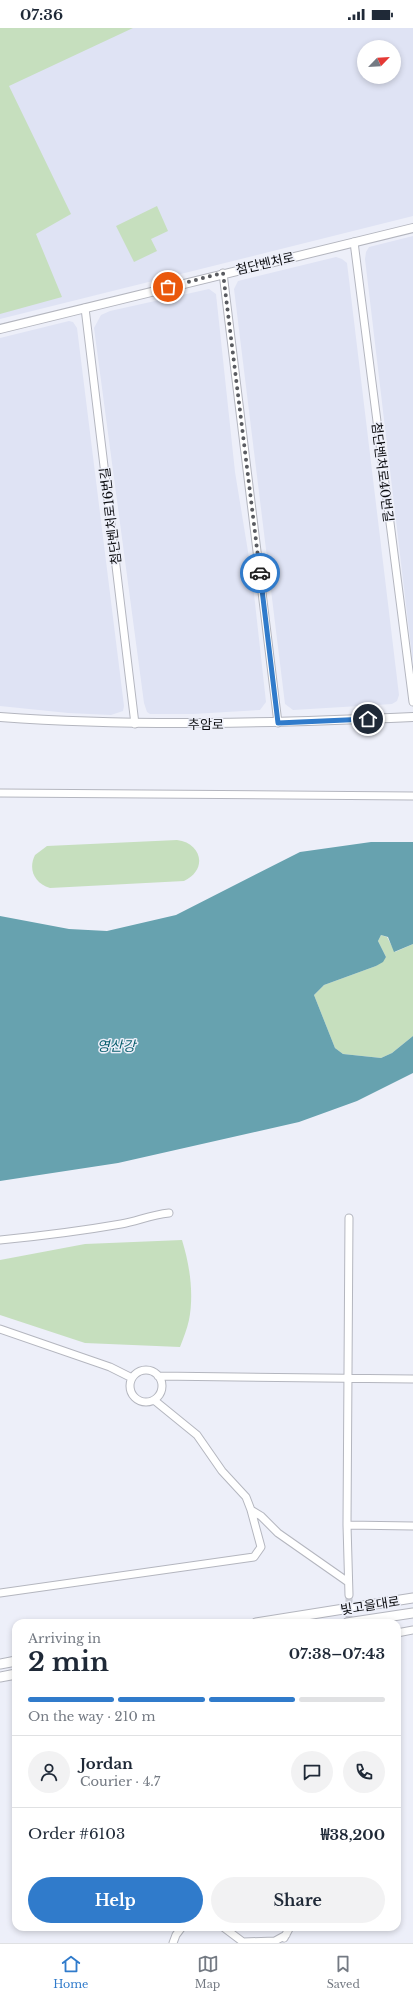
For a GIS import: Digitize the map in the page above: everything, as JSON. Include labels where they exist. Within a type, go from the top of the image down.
[{"type":"main road","name":"빛고을대로","points":[[281,1619],[413,1598]]},
{"type":"main road","name":"빛고을대로","points":[[371,1619],[413,1612]]},
{"type":"main road","points":[[0,1664],[12,1662]]},
{"type":"main road","points":[[0,1677],[12,1675]]},
{"type":"street","name":"첨단벤처로","points":[[0,329],[223,273],[413,228]]},
{"type":"street","name":"첨단벤처로40번길","points":[[354,242],[413,702]]},
{"type":"street","points":[[223,273],[278,723]]},
{"type":"street","name":"첨단벤처로16번길","points":[[85,308],[135,724]]},
{"type":"street","name":"추암로","points":[[0,717],[135,724],[278,723],[413,717]]},
{"type":"street","points":[[0,793],[413,796]]},
{"type":"street","points":[[0,1240],[85,1231],[128,1223],[152,1214],[169,1213]]},
{"type":"street","points":[[349,1218],[347,1525],[349,1595]]},
{"type":"street","points":[[0,1329],[110,1367],[132,1378]]},
{"type":"street","points":[[150,1370],[158,1376],[161,1381],[161,1392],[154,1400],[144,1402],[134,1397],[130,1388],[132,1378],[139,1371],[150,1370]]},
{"type":"street","points":[[158,1376],[413,1378]]},
{"type":"street","points":[[0,1593],[254,1556],[261,1547],[252,1510],[246,1497],[222,1471],[197,1436],[154,1400]]},
{"type":"street","points":[[252,1510],[261,1516],[278,1532],[348,1582]]},
{"type":"street","points":[[347,1525],[413,1526]]},
{"type":"street","points":[[401,1632],[413,1630]]},
{"type":"street","points":[[173,1943],[179,1931]]},
{"type":"street","points":[[228,1931],[243,1942],[275,1941],[286,1935]]},
{"type":"street","points":[[281,1943],[288,1931]]},
{"type":"shaded area","points":[[0,28],[413,28],[413,216],[0,319]]},
{"type":"shaded area","points":[[413,236],[413,664],[365,259],[366,252],[369,247]]},
{"type":"shaded area","points":[[336,257],[347,263],[399,695],[397,701],[392,704],[293,710],[285,704],[234,289],[238,281]]},
{"type":"shaded area","points":[[209,289],[216,294],[235,472],[252,576],[266,702],[260,710],[193,714],[150,714],[147,712],[144,703],[94,328],[101,315],[110,311]]},
{"type":"shaded area","points":[[69,321],[73,322],[77,328],[124,706],[123,711],[111,715],[68,713],[0,706],[0,338]]},
{"type":"green space","points":[[0,28],[133,28],[9,86],[71,214],[36,234],[62,297],[0,314]]},
{"type":"green space","points":[[157,206],[168,231],[151,239],[157,251],[134,262],[116,226]]},
{"type":"green space","points":[[177,840],[192,846],[197,851],[199,858],[197,870],[192,876],[184,881],[50,888],[44,886],[36,879],[32,870],[35,855],[47,846]]},
{"type":"green space","points":[[381,935],[387,937],[395,952],[413,944],[413,1036],[392,1053],[381,1058],[343,1054],[335,1048],[314,995],[324,985],[376,966],[386,957],[378,941]]},
{"type":"green space","points":[[182,1240],[189,1270],[191,1300],[189,1320],[180,1347],[85,1343],[0,1315],[0,1260],[85,1244]]},
{"type":"water","name":"영산강","points":[[371,842],[413,842],[413,944],[394,952],[388,937],[381,935],[378,941],[386,957],[383,962],[324,985],[314,995],[335,1048],[343,1054],[381,1058],[392,1053],[413,1036],[413,1073],[357,1101],[299,1122],[118,1163],[0,1181],[0,916],[69,929],[107,931],[176,915],[300,852]]},
{"type":"tunnel","points":[[349,1595],[349,1619]]},
{"type":"way so far","points":[[168,287],[223,273],[260,573]]},
{"type":"route","points":[[260,573],[278,723],[368,719]]}]
